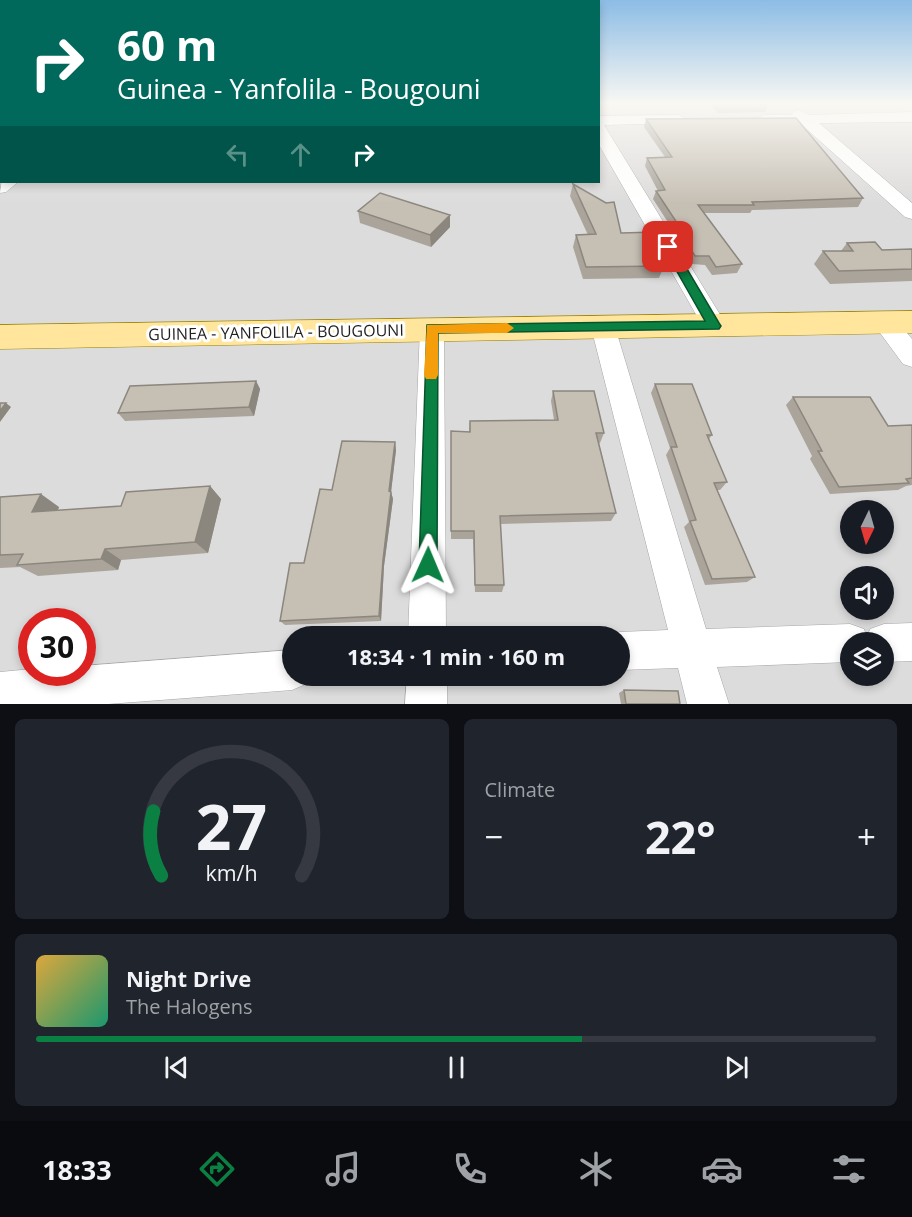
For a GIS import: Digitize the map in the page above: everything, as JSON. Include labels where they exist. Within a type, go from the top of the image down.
[{"type":"main road","name":"GUINEA - YANFOLILA - BOUGOUNI","points":[[2,339],[432,328],[898,322]]},
{"type":"street","points":[[603,137],[715,326]]},
{"type":"street","points":[[825,137],[912,213]]},
{"type":"street","points":[[898,322],[912,357]]},
{"type":"street","points":[[603,327],[708,704]]},
{"type":"street","points":[[427,626],[432,328]]},
{"type":"street","points":[[894,643],[912,642]]},
{"type":"street","points":[[630,651],[840,643]]},
{"type":"street","points":[[0,692],[282,671]]},
{"type":"street","points":[[426,704],[427,686]]},
{"type":"shaded area","points":[[600,137],[912,137],[912,704],[0,704],[0,183],[600,183]]},
{"type":"building","points":[[658,137],[812,137],[863,198],[752,202],[754,205],[698,205],[742,264],[716,267],[709,256],[695,256],[682,235],[685,235],[656,191],[665,190],[647,158],[672,157]]},
{"type":"building","points":[[573,184],[606,203],[614,202],[621,233],[657,232],[668,251],[655,250],[664,266],[586,267],[576,235],[596,234]]},
{"type":"building","points":[[380,193],[450,215],[430,235],[358,211]]},
{"type":"building","points":[[875,242],[882,250],[912,249],[912,269],[839,271],[823,251],[853,251],[847,243]]},
{"type":"building","points":[[256,381],[249,407],[118,413],[130,386]]},
{"type":"building","points":[[655,384],[692,384],[712,435],[707,435],[727,482],[714,483],[755,577],[712,579],[690,521],[696,520],[671,447],[677,447]]},
{"type":"building","points":[[553,391],[594,391],[604,433],[596,433],[616,513],[500,516],[504,585],[475,585],[474,531],[451,531],[451,431],[470,432],[470,421],[558,420]]},
{"type":"building","points":[[793,397],[870,397],[888,426],[912,425],[912,478],[906,479],[909,483],[839,487],[818,451],[822,451]]},
{"type":"building","points":[[0,403],[6,403],[0,411]]},
{"type":"building","points":[[342,441],[395,442],[379,616],[280,621],[290,563],[304,563],[320,489],[332,490]]},
{"type":"building","points":[[210,486],[195,542],[105,549],[101,559],[17,565],[23,554],[0,555],[0,497],[41,494],[32,512],[121,506],[126,492]]},
{"type":"building","points":[[624,690],[678,691],[680,704],[626,704]]},
{"type":"slow traffic","points":[[431,375],[432,328],[507,328]]},
{"type":"route","points":[[428,565],[432,328],[715,326],[668,247]]}]
